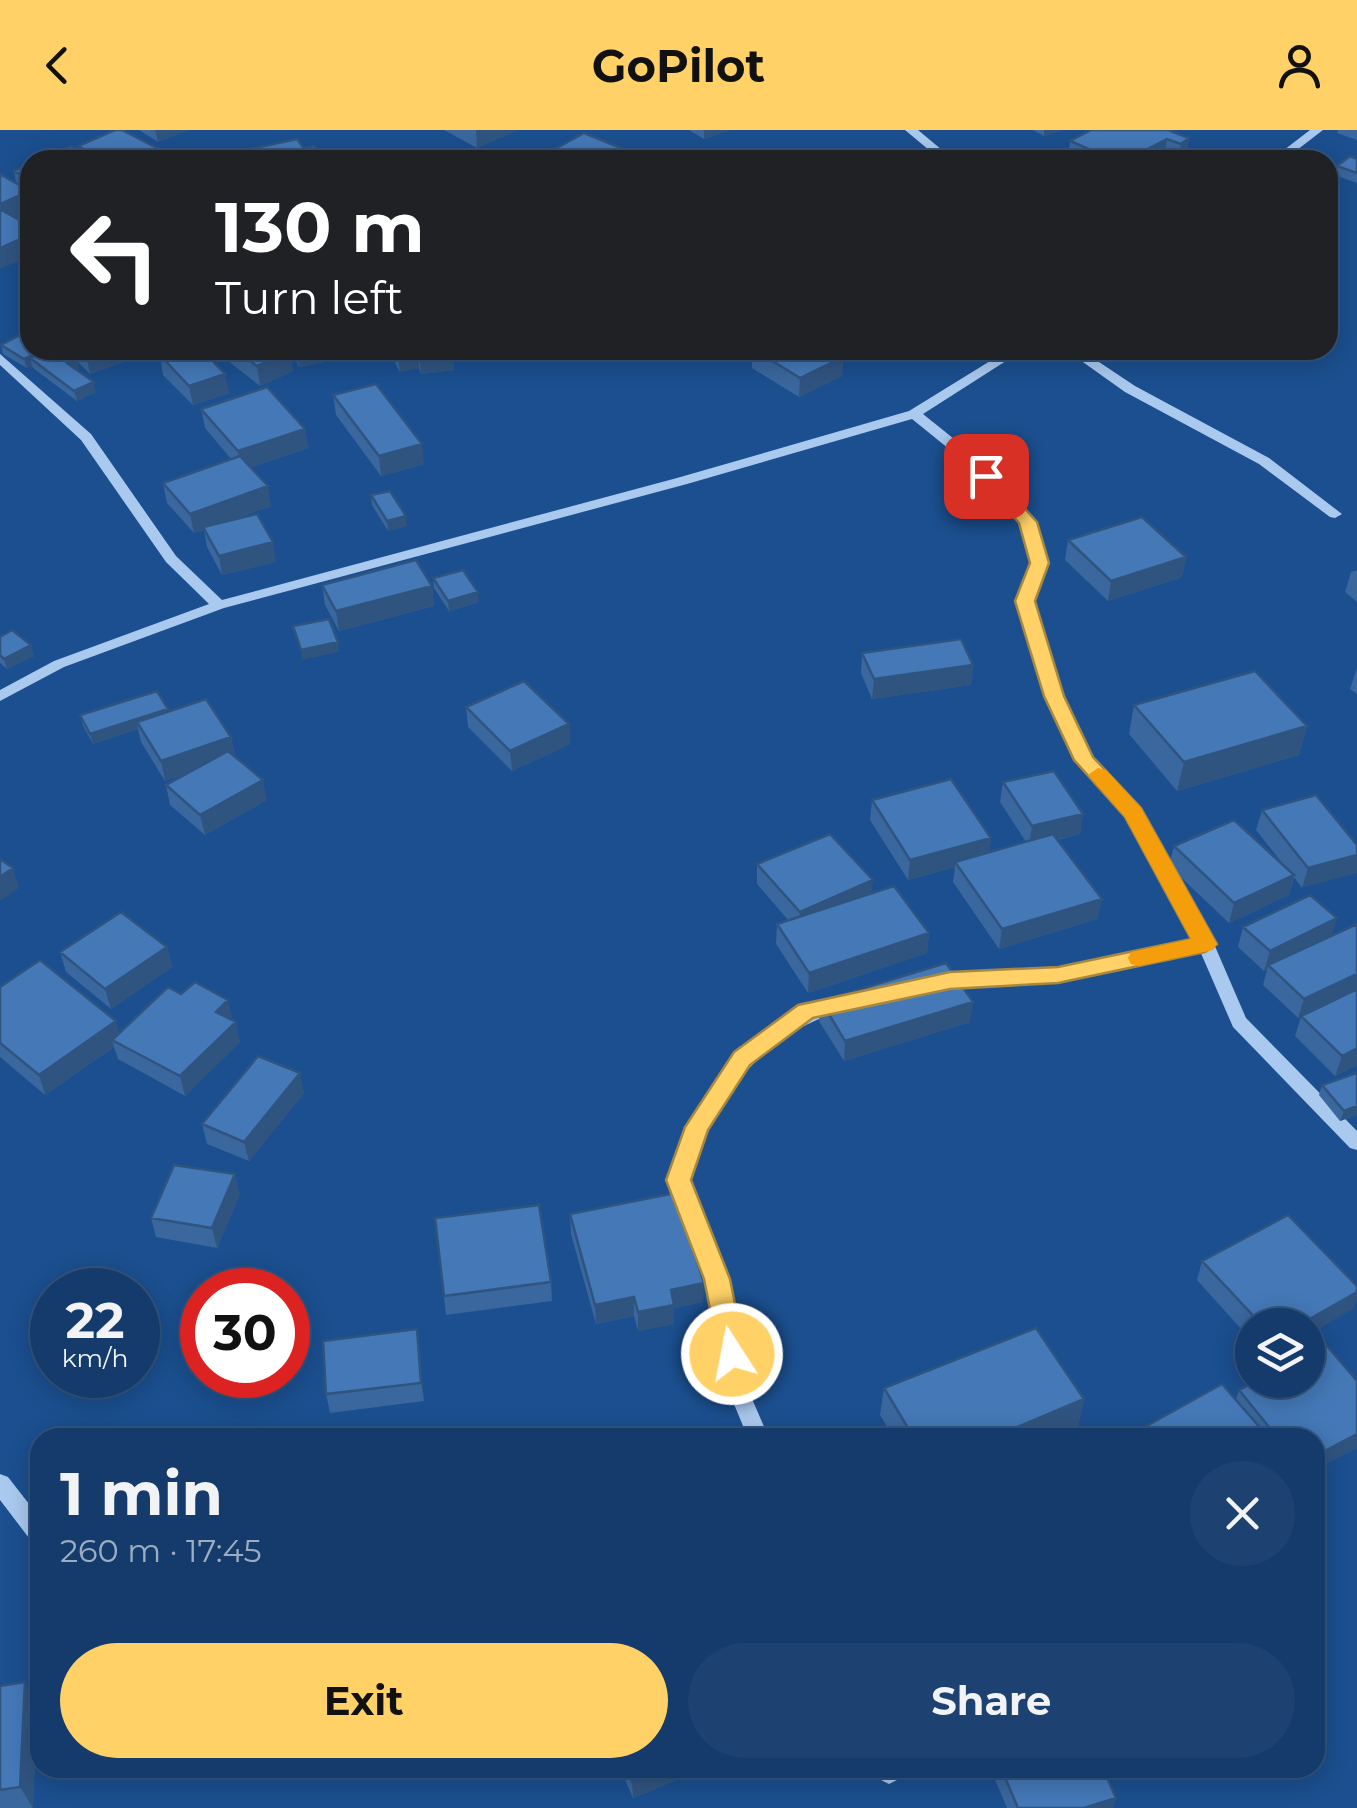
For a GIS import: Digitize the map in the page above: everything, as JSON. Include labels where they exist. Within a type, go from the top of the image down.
[{"type":"street","points":[[912,130],[936,150]]},
{"type":"street","points":[[1290,150],[1317,130]]},
{"type":"street","points":[[0,358],[86,437],[171,559],[219,605]]},
{"type":"street","points":[[0,696],[59,664],[219,605],[682,481],[914,414],[1001,360]]},
{"type":"street","points":[[1087,360],[1130,389],[1264,461],[1335,514]]},
{"type":"street","points":[[914,414],[964,454],[1028,522],[1040,563],[1025,601],[1054,696],[1084,760],[1134,813],[1205,944],[1239,1022],[1357,1144]]},
{"type":"street","points":[[914,988],[950,980],[1058,975],[1205,944]]},
{"type":"street","points":[[755,1428],[739,1392],[717,1279],[678,1180],[697,1127],[742,1059],[806,1011],[860,1000]]},
{"type":"street","points":[[0,1484],[30,1523]]},
{"type":"building","points":[[122,130],[157,148],[85,150],[78,146]]},
{"type":"building","points":[[1091,130],[1168,130],[1189,138],[1181,144],[1167,139],[1146,150],[1091,150],[1070,141]]},
{"type":"building","points":[[584,133],[626,150],[553,150]]},
{"type":"building","points":[[297,139],[305,150],[246,150]]},
{"type":"building","points":[[1350,156],[1357,159],[1357,173],[1338,166]]},
{"type":"building","points":[[0,174],[20,185],[20,195],[0,204]]},
{"type":"building","points":[[0,209],[20,220],[20,239],[0,248]]},
{"type":"building","points":[[20,335],[20,357],[1,345]]},
{"type":"building","points":[[33,360],[74,360],[67,363],[94,382],[74,391]]},
{"type":"building","points":[[165,360],[212,360],[225,374],[189,386]]},
{"type":"building","points":[[249,360],[271,360],[257,366]]},
{"type":"building","points":[[771,360],[837,360],[800,378]]},
{"type":"building","points":[[376,384],[422,444],[379,456],[333,395]]},
{"type":"building","points":[[267,387],[305,429],[238,451],[201,409]]},
{"type":"building","points":[[240,456],[268,486],[190,514],[163,483]]},
{"type":"building","points":[[390,491],[406,516],[387,521],[371,495]]},
{"type":"building","points":[[257,514],[273,542],[219,556],[203,527]]},
{"type":"building","points":[[1142,517],[1186,557],[1111,581],[1068,540]]},
{"type":"building","points":[[416,560],[432,586],[336,611],[322,585]]},
{"type":"building","points":[[463,570],[478,592],[448,601],[433,578]]},
{"type":"building","points":[[329,619],[338,642],[301,650],[293,626]]},
{"type":"building","points":[[12,630],[31,645],[4,659],[0,655],[0,637]]},
{"type":"building","points":[[961,639],[973,665],[874,679],[862,653]]},
{"type":"building","points":[[1255,671],[1307,726],[1184,762],[1134,705]]},
{"type":"building","points":[[524,681],[569,724],[510,751],[466,707]]},
{"type":"building","points":[[157,691],[168,709],[90,734],[80,715]]},
{"type":"building","points":[[206,699],[231,737],[161,761],[137,722]]},
{"type":"building","points":[[228,751],[263,780],[200,815],[166,785]]},
{"type":"building","points":[[1054,771],[1083,814],[1032,826],[1003,782]]},
{"type":"building","points":[[951,779],[991,838],[910,860],[872,800]]},
{"type":"building","points":[[1316,795],[1357,845],[1357,855],[1308,868],[1262,810]]},
{"type":"building","points":[[1234,820],[1294,875],[1234,903],[1174,846]]},
{"type":"building","points":[[830,834],[873,880],[800,912],[757,864]]},
{"type":"building","points":[[1053,834],[1102,899],[1002,929],[955,862]]},
{"type":"building","points":[[0,859],[13,868],[0,877]]},
{"type":"building","points":[[894,886],[929,933],[809,973],[777,924]]},
{"type":"building","points":[[1310,895],[1337,918],[1270,951],[1243,927]]},
{"type":"building","points":[[121,912],[167,947],[105,989],[60,952]]},
{"type":"building","points":[[1357,924],[1357,974],[1304,999],[1268,965]]},
{"type":"building","points":[[40,960],[116,1021],[39,1075],[0,1043],[0,987]]},
{"type":"building","points":[[946,963],[973,1002],[845,1041],[821,1001]]},
{"type":"building","points":[[195,982],[228,1000],[216,1012],[236,1022],[180,1076],[112,1040],[168,987],[181,994]]},
{"type":"building","points":[[1357,989],[1357,1048],[1342,1056],[1301,1016]]},
{"type":"building","points":[[258,1056],[300,1073],[244,1142],[202,1124]]},
{"type":"building","points":[[1357,1073],[1357,1106],[1344,1111],[1322,1085]]},
{"type":"building","points":[[174,1165],[235,1174],[212,1228],[151,1218]]},
{"type":"building","points":[[675,1193],[704,1283],[671,1290],[674,1305],[638,1312],[634,1297],[595,1305],[570,1214]]},
{"type":"building","points":[[539,1205],[551,1282],[444,1296],[435,1218]]},
{"type":"building","points":[[1288,1215],[1357,1286],[1357,1292],[1325,1310],[1246,1308],[1202,1261]]},
{"type":"building","points":[[1036,1328],[1084,1399],[1015,1428],[908,1428],[884,1388]]},
{"type":"building","points":[[417,1329],[421,1383],[326,1394],[323,1341]]},
{"type":"building","points":[[1327,1346],[1357,1381],[1357,1434],[1325,1451],[1325,1428],[1270,1428],[1246,1398],[1325,1398]]},
{"type":"building","points":[[1222,1384],[1260,1428],[1143,1428]]},
{"type":"building","points":[[25,1682],[20,1787],[0,1790],[0,1686]]},
{"type":"building","points":[[1005,1778],[1107,1778],[1116,1798],[1084,1808],[1018,1808]]},
{"type":"slow traffic","points":[[1098,775],[1134,813],[1205,944],[1139,958]]},
{"type":"route","points":[[732,1354],[717,1279],[678,1180],[697,1127],[742,1059],[806,1011],[950,980],[1058,975],[1205,944],[1134,813],[1084,760],[1054,696],[1025,601],[1040,563],[1028,522],[986,476]]}]
